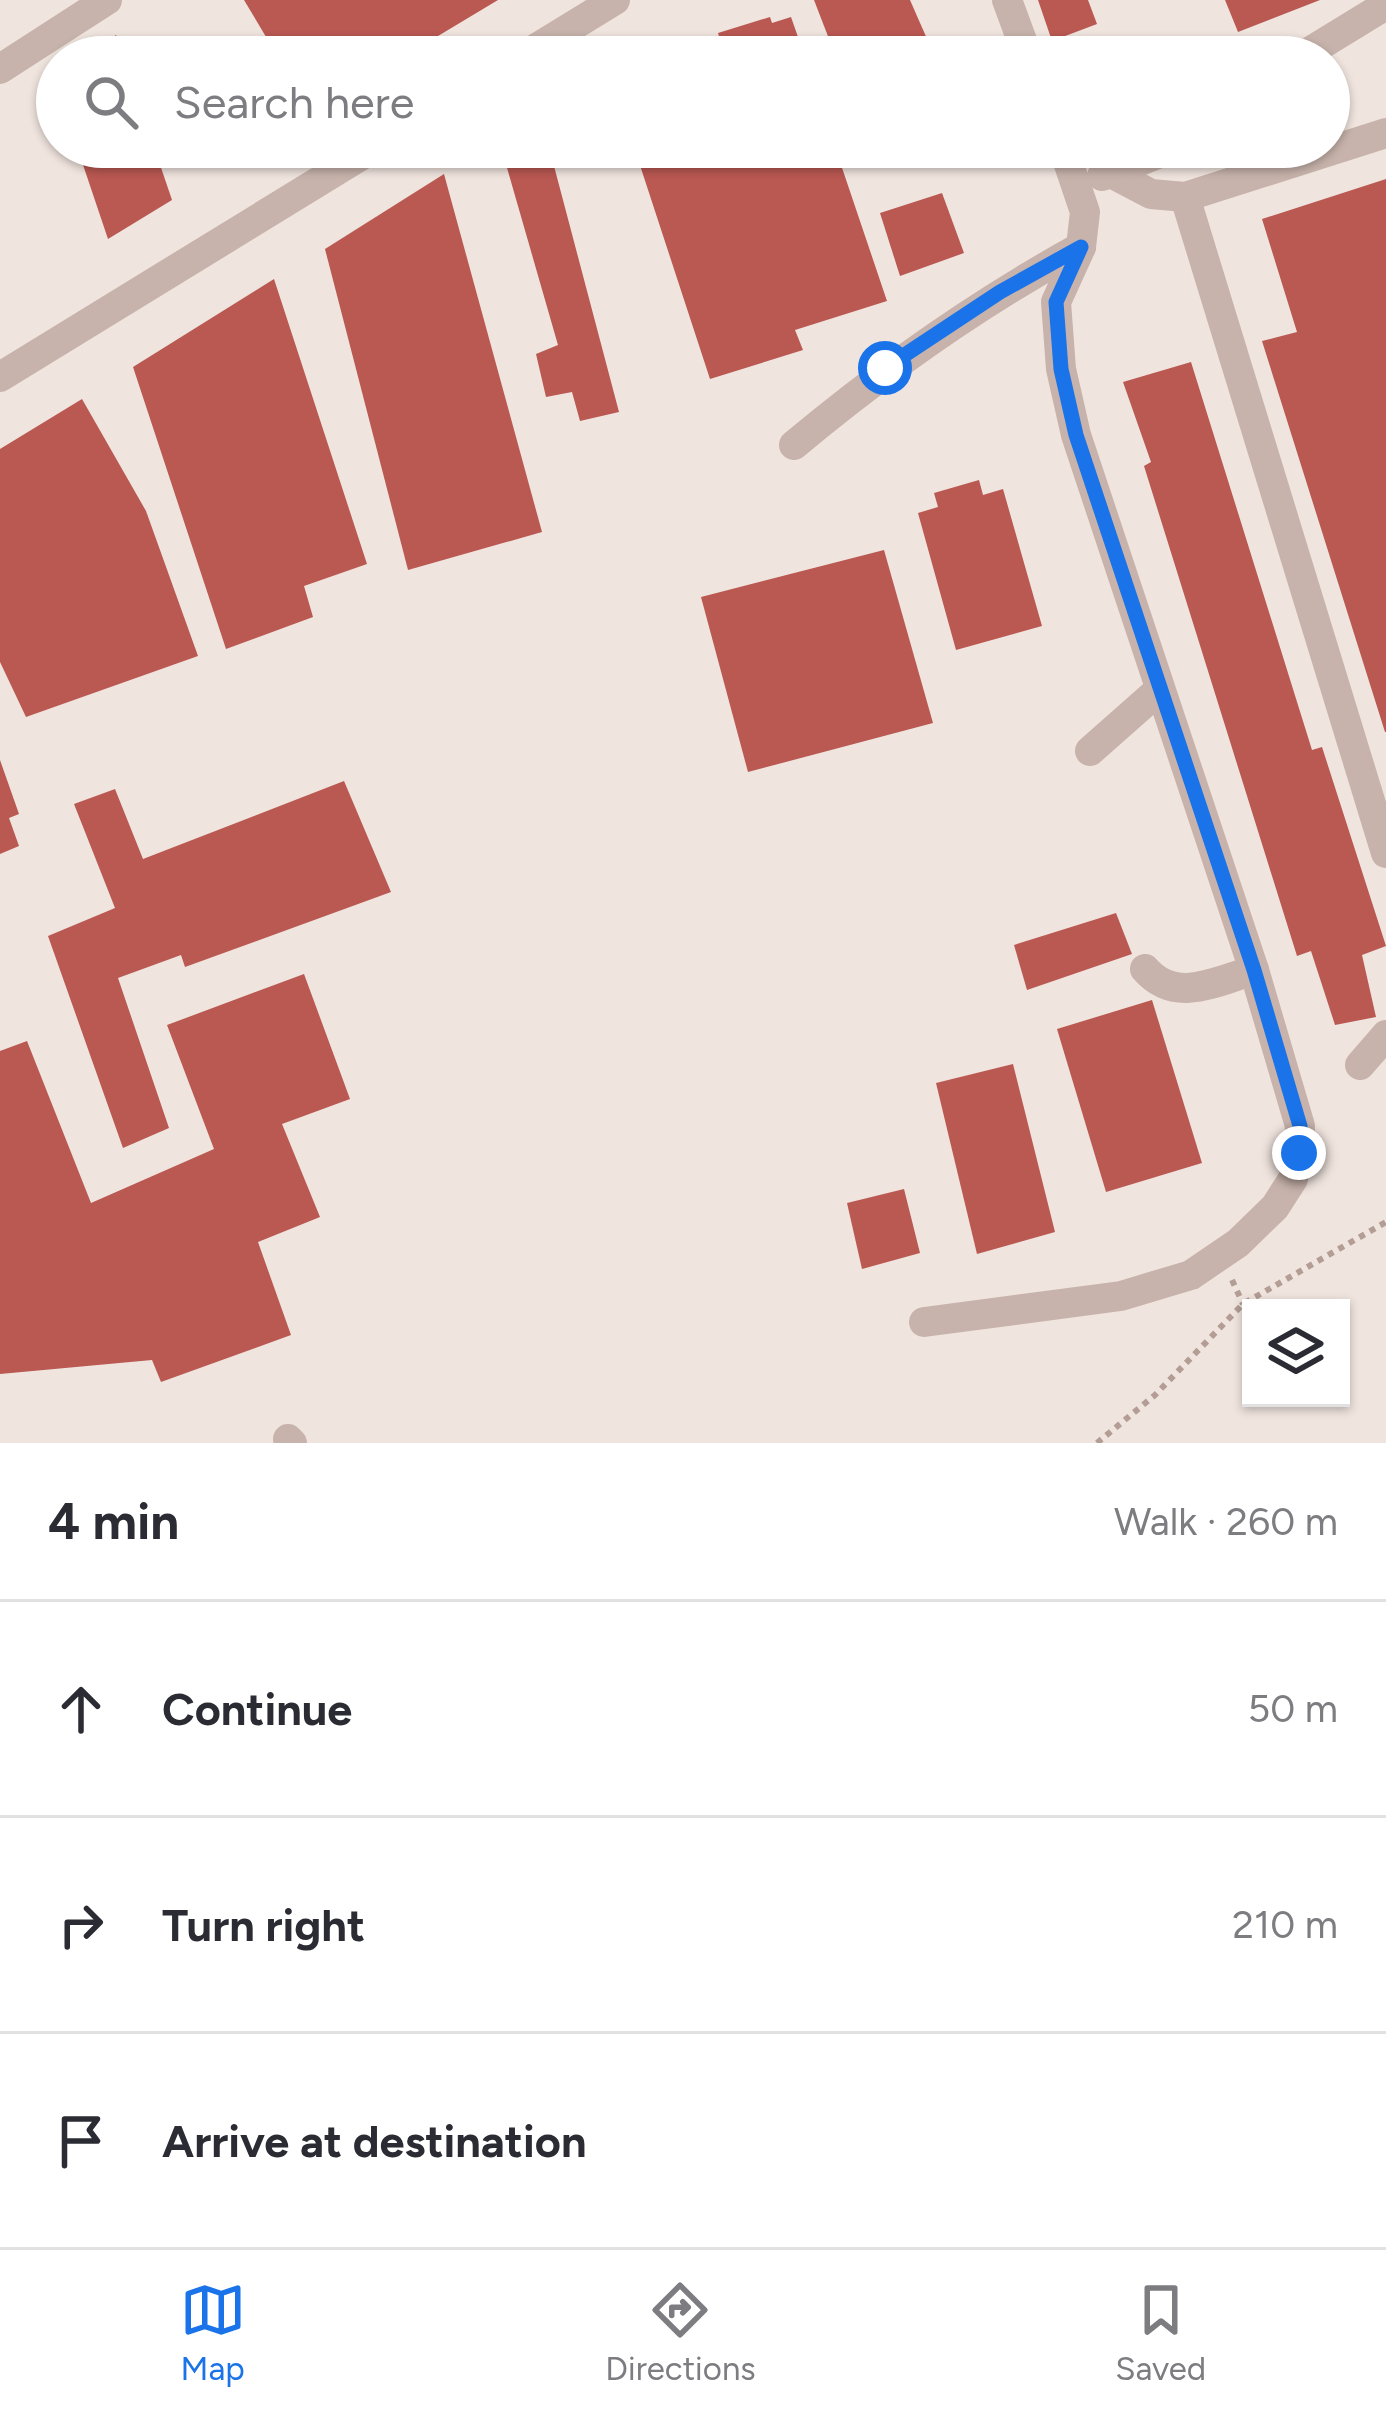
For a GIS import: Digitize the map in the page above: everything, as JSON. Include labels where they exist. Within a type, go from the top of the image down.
[{"type":"street","points":[[51,36],[107,0]]},
{"type":"street","points":[[556,36],[615,0]]},
{"type":"street","points":[[1007,0],[1020,36]]},
{"type":"street","points":[[1335,36],[1386,5]]},
{"type":"street","points":[[0,69],[36,46]]},
{"type":"street","points":[[1350,144],[1386,133]]},
{"type":"street","points":[[0,377],[341,168]]},
{"type":"street","points":[[924,1322],[1085,1302],[1191,1275],[1253,1231],[1293,1179],[1300,1139],[1254,970],[1076,435],[1061,369],[1056,302],[1081,247],[1085,212],[1072,168]]},
{"type":"street","points":[[1079,183],[1124,168]]},
{"type":"street","points":[[1112,173],[1151,194],[1185,196],[1274,168]]},
{"type":"street","points":[[1185,196],[1386,853]]},
{"type":"street","points":[[794,446],[885,368],[1000,292],[1081,247]]},
{"type":"street","points":[[1090,751],[1159,690]]},
{"type":"street","points":[[1145,969],[1159,985],[1174,991],[1254,970]]},
{"type":"street","points":[[1360,1065],[1386,1035]]},
{"type":"path","points":[[1097,1443],[1155,1395],[1243,1304],[1386,1222]]},
{"type":"building","points":[[244,0],[498,0],[438,36],[265,36]]},
{"type":"building","points":[[814,0],[910,0],[926,36],[828,36]]},
{"type":"building","points":[[1038,0],[1088,0],[1097,24],[1065,36],[1050,36]]},
{"type":"building","points":[[1225,0],[1320,0],[1238,32]]},
{"type":"building","points":[[770,17],[772,23],[791,17],[798,36],[719,36]]},
{"type":"building","points":[[84,168],[161,168],[172,200],[108,239]]},
{"type":"building","points":[[507,168],[555,168],[619,412],[580,421],[572,392],[546,397],[536,354],[558,345]]},
{"type":"building","points":[[641,168],[842,168],[887,301],[795,330],[803,350],[710,379]]},
{"type":"building","points":[[444,174],[542,532],[408,570],[325,249]]},
{"type":"building","points":[[1386,179],[1385,732],[1262,341],[1297,332],[1262,219]]},
{"type":"building","points":[[942,193],[964,253],[900,276],[880,213]]},
{"type":"building","points":[[274,279],[367,564],[304,586],[313,617],[226,649],[133,367]]},
{"type":"building","points":[[1191,362],[1312,750],[1322,747],[1386,946],[1362,955],[1376,1017],[1335,1025],[1311,951],[1297,956],[1144,466],[1151,462],[1123,382]]},
{"type":"building","points":[[82,399],[146,511],[198,656],[26,717],[0,662],[0,449]]},
{"type":"building","points":[[979,480],[983,495],[1003,489],[1042,626],[956,650],[918,513],[938,507],[934,493]]},
{"type":"building","points":[[884,550],[933,723],[748,772],[701,597]]},
{"type":"building","points":[[0,760],[19,814],[9,818],[19,846],[0,854]]},
{"type":"building","points":[[344,781],[391,892],[185,967],[181,955],[118,978],[169,1128],[123,1148],[48,936],[115,908],[74,804],[115,789],[143,859]]},
{"type":"building","points":[[1116,913],[1132,954],[1027,990],[1014,945]]},
{"type":"building","points":[[304,974],[350,1099],[282,1124],[320,1217],[258,1242],[291,1335],[161,1382],[152,1360],[0,1374],[0,1051],[27,1041],[91,1203],[214,1149],[167,1025]]},
{"type":"building","points":[[1152,1000],[1202,1163],[1106,1192],[1057,1029]]},
{"type":"building","points":[[1013,1064],[1055,1232],[977,1254],[936,1083]]},
{"type":"building","points":[[904,1189],[920,1253],[862,1269],[847,1203]]},
{"type":"route","points":[[885,368],[1000,292],[1081,247],[1056,302],[1061,369],[1076,435],[1254,970],[1300,1126],[1299,1153]]}]
